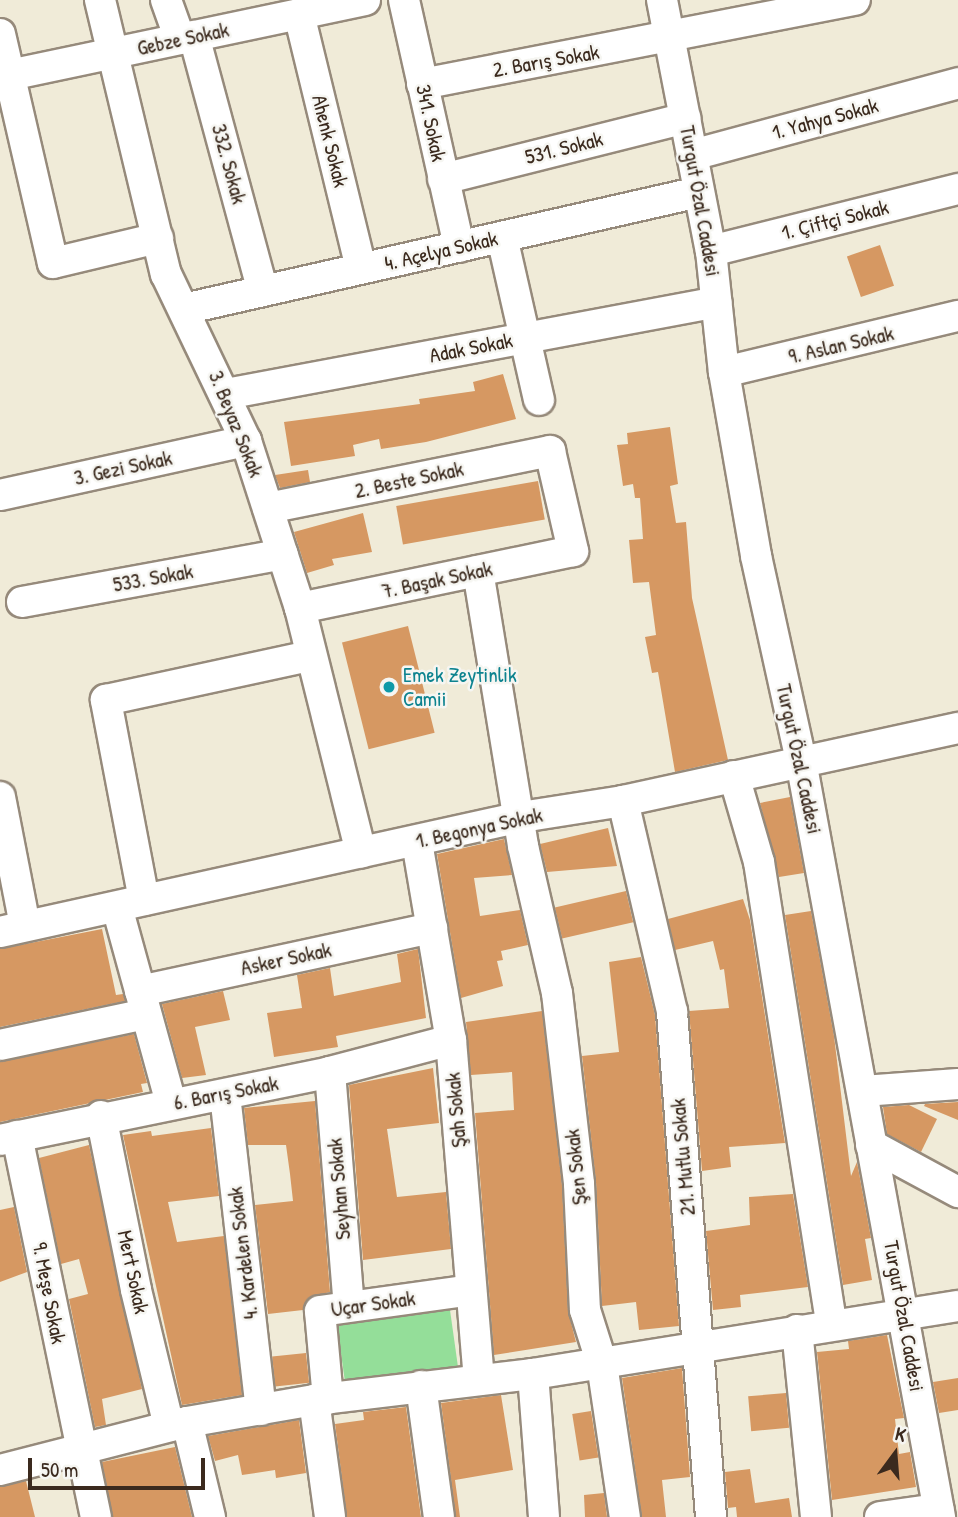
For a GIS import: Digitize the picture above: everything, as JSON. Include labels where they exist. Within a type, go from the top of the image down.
[{"type":"street","name":"3. Beyaz Sokak","points":[[100,0],[116,53],[166,274],[226,394],[246,441],[300,608],[361,853]]},
{"type":"street","name":"332. Sokak","points":[[166,0],[187,38],[263,291]]},
{"type":"street","name":"Gebze Sokak","points":[[6,76],[365,0]]},
{"type":"street","name":"341. Sokak","points":[[404,0],[459,247]]},
{"type":"street","name":"Turgut Özal Caddesi","points":[[662,0],[711,251],[724,372],[756,556],[801,761],[871,1144],[905,1311],[939,1513]]},
{"type":"street","name":"2. Barış Sokak","points":[[422,84],[855,0]]},
{"type":"street","name":"Ahenk Sokak","points":[[299,14],[361,269]]},
{"type":"street","points":[[0,34],[6,76],[53,263],[158,238]]},
{"type":"street","name":"1. Yahya Sokak","points":[[692,155],[958,83]]},
{"type":"street","name":"531. Sokak","points":[[443,179],[685,118]]},
{"type":"street","name":"1. Çiftçi Sokak","points":[[711,251],[958,188]]},
{"type":"street","name":"4. Açelya Sokak","points":[[184,309],[699,192]]},
{"type":"street","points":[[502,237],[539,400]]},
{"type":"street","name":"Adak Sokak","points":[[226,394],[716,302]]},
{"type":"street","name":"9. Aslan Sokak","points":[[724,372],[958,316]]},
{"type":"street","name":"3. Gezi Sokak","points":[[2,487],[246,441]]},
{"type":"street","name":"2. Beste Sokak","points":[[268,508],[550,451],[573,551]]},
{"type":"street","name":"7. Başak Sokak","points":[[300,608],[573,551]]},
{"type":"street","name":"533. Sokak","points":[[22,602],[283,554]]},
{"type":"street","name":"Şen Sokak","points":[[478,571],[521,817],[523,846],[557,993],[579,1184],[585,1310],[602,1364],[625,1517]]},
{"type":"street","points":[[171,1103],[143,1002],[106,700],[310,656]]},
{"type":"street","name":"1. Begonya Sokak","points":[[12,929],[521,817],[623,801],[958,728]]},
{"type":"street","points":[[734,776],[759,862],[831,1323]]},
{"type":"street","points":[[0,797],[12,929]]},
{"type":"street","name":"21. Mutlu Sokak","points":[[623,801],[672,1013],[701,1344],[712,1517]]},
{"type":"street","name":"Şah Sokak","points":[[417,842],[451,1040],[479,1380]]},
{"type":"street","name":"Asker Sokak","points":[[0,1045],[143,1002],[432,928]]},
{"type":"street","name":"6. Barış Sokak","points":[[9,1138],[102,1116],[225,1095],[330,1072],[451,1040]]},
{"type":"street","name":"Seyhan Sokak","points":[[330,1072],[349,1306]]},
{"type":"street","points":[[863,1091],[958,1084]]},
{"type":"street","name":"4. Kardelen Sokak","points":[[225,1095],[261,1410]]},
{"type":"street","name":"Mert Sokak","points":[[102,1116],[136,1290],[210,1517]]},
{"type":"street","name":"9. Meşe Sokak","points":[[9,1138],[96,1517]]},
{"type":"street","points":[[871,1144],[958,1192]]},
{"type":"street","name":"Uçar Sokak","points":[[321,1399],[320,1311],[471,1290]]},
{"type":"street","points":[[0,1470],[178,1424],[321,1399],[602,1364],[701,1344],[905,1311],[958,1306]]},
{"type":"street","points":[[797,1330],[816,1517]]},
{"type":"street","points":[[533,1374],[544,1517]]},
{"type":"street","points":[[421,1386],[439,1517]]},
{"type":"street","points":[[321,1399],[330,1517]]},
{"type":"street","points":[[880,1517],[939,1513]]},
{"type":"green space","points":[[450,1310],[458,1369],[345,1385],[337,1326]]},
{"type":"building","points":[[880,245],[894,286],[861,297],[847,256]]},
{"type":"building","points":[[503,374],[516,419],[426,442],[381,449],[379,439],[353,445],[355,456],[291,466],[284,422],[420,404],[419,399],[475,391],[473,382]]},
{"type":"building","points":[[670,427],[678,484],[670,486],[676,523],[686,522],[692,598],[728,760],[675,772],[658,672],[652,673],[645,637],[656,635],[649,582],[633,583],[629,540],[643,539],[640,498],[635,498],[633,484],[623,486],[617,445],[628,444],[627,433]]},
{"type":"building","points":[[308,470],[310,482],[280,488],[275,475]]},
{"type":"building","points":[[538,481],[545,519],[403,544],[396,506]]},
{"type":"building","points":[[363,513],[372,552],[332,559],[334,565],[307,573],[294,532]]},
{"type":"building","name":"Emek Zeytinlik Camii","points":[[408,626],[435,733],[369,749],[342,642]]},
{"type":"building","points":[[790,797],[804,873],[779,877],[760,803]]},
{"type":"building","points":[[608,828],[617,866],[547,872],[540,844]]},
{"type":"building","points":[[504,839],[512,875],[474,878],[480,916],[520,910],[528,945],[501,951],[503,960],[497,961],[503,986],[461,998],[437,854]]},
{"type":"building","points":[[626,891],[633,922],[562,939],[555,907]]},
{"type":"building","points":[[743,899],[750,920],[785,1143],[729,1147],[731,1167],[702,1171],[689,1011],[729,1008],[724,969],[720,970],[713,941],[675,950],[668,919]]},
{"type":"building","points":[[811,911],[834,1036],[851,1176],[857,1162],[871,1238],[865,1239],[872,1280],[843,1285],[785,915]]},
{"type":"building","points":[[102,929],[116,995],[123,994],[125,1001],[0,1027],[0,949]]},
{"type":"building","points":[[418,949],[426,1018],[336,1036],[338,1047],[274,1057],[267,1013],[302,1008],[297,975],[330,968],[334,996],[401,982],[397,954]]},
{"type":"building","points":[[641,957],[655,1015],[679,1326],[639,1330],[636,1302],[602,1306],[596,1182],[582,1056],[619,1052],[609,962]]},
{"type":"building","points":[[223,991],[230,1020],[195,1027],[206,1075],[182,1078],[162,1004]]},
{"type":"building","points":[[542,1011],[562,1185],[568,1311],[576,1342],[494,1355],[475,1113],[514,1110],[512,1072],[471,1075],[466,1022]]},
{"type":"building","points":[[134,1034],[147,1083],[141,1084],[143,1092],[0,1122],[0,1062]]},
{"type":"building","points":[[433,1068],[439,1123],[387,1129],[397,1197],[446,1192],[451,1249],[363,1260],[349,1085]]},
{"type":"building","points":[[315,1101],[330,1292],[310,1297],[303,1310],[268,1314],[255,1205],[293,1201],[290,1174],[286,1145],[248,1145],[244,1108]]},
{"type":"building","points":[[958,1102],[958,1120],[924,1106],[925,1104]]},
{"type":"building","points":[[909,1105],[937,1119],[921,1152],[887,1134],[883,1107]]},
{"type":"building","points":[[211,1128],[219,1196],[168,1202],[177,1242],[224,1236],[242,1395],[182,1405],[123,1135],[151,1131],[152,1136]]},
{"type":"building","points":[[89,1145],[142,1389],[102,1399],[106,1425],[95,1427],[69,1299],[88,1294],[79,1259],[61,1264],[39,1158]]},
{"type":"building","points":[[793,1194],[808,1287],[740,1295],[741,1307],[713,1310],[706,1231],[750,1225],[749,1197]]},
{"type":"building","points":[[14,1207],[27,1272],[0,1282],[0,1210]]},
{"type":"building","points":[[887,1335],[904,1418],[895,1419],[899,1454],[910,1452],[916,1487],[832,1500],[817,1352],[849,1349],[848,1341]]},
{"type":"building","points":[[306,1353],[309,1383],[275,1386],[272,1357]]},
{"type":"building","points":[[682,1368],[690,1477],[662,1480],[666,1517],[642,1517],[622,1378]]},
{"type":"building","points":[[958,1378],[958,1410],[939,1413],[933,1382]]},
{"type":"building","points":[[786,1393],[789,1428],[751,1431],[748,1396]]},
{"type":"building","points":[[501,1395],[513,1470],[455,1480],[460,1517],[456,1517],[441,1403]]},
{"type":"building","points":[[406,1407],[421,1517],[347,1517],[335,1424],[364,1420],[363,1412]]},
{"type":"building","points":[[591,1411],[598,1457],[580,1460],[572,1414]]},
{"type":"building","points":[[299,1420],[306,1473],[276,1478],[275,1470],[242,1475],[238,1455],[215,1461],[208,1436]]},
{"type":"building","points":[[175,1447],[192,1517],[113,1517],[102,1462]]},
{"type":"building","points":[[750,1469],[755,1503],[789,1498],[792,1517],[737,1517],[736,1507],[728,1508],[725,1472]]},
{"type":"building","points":[[26,1481],[35,1517],[0,1517],[0,1487]]},
{"type":"building","points":[[604,1493],[607,1517],[585,1517],[584,1495]]},
{"type":"place","name":"Emek Zeytinlik Camii","points":[[389,687]]}]
